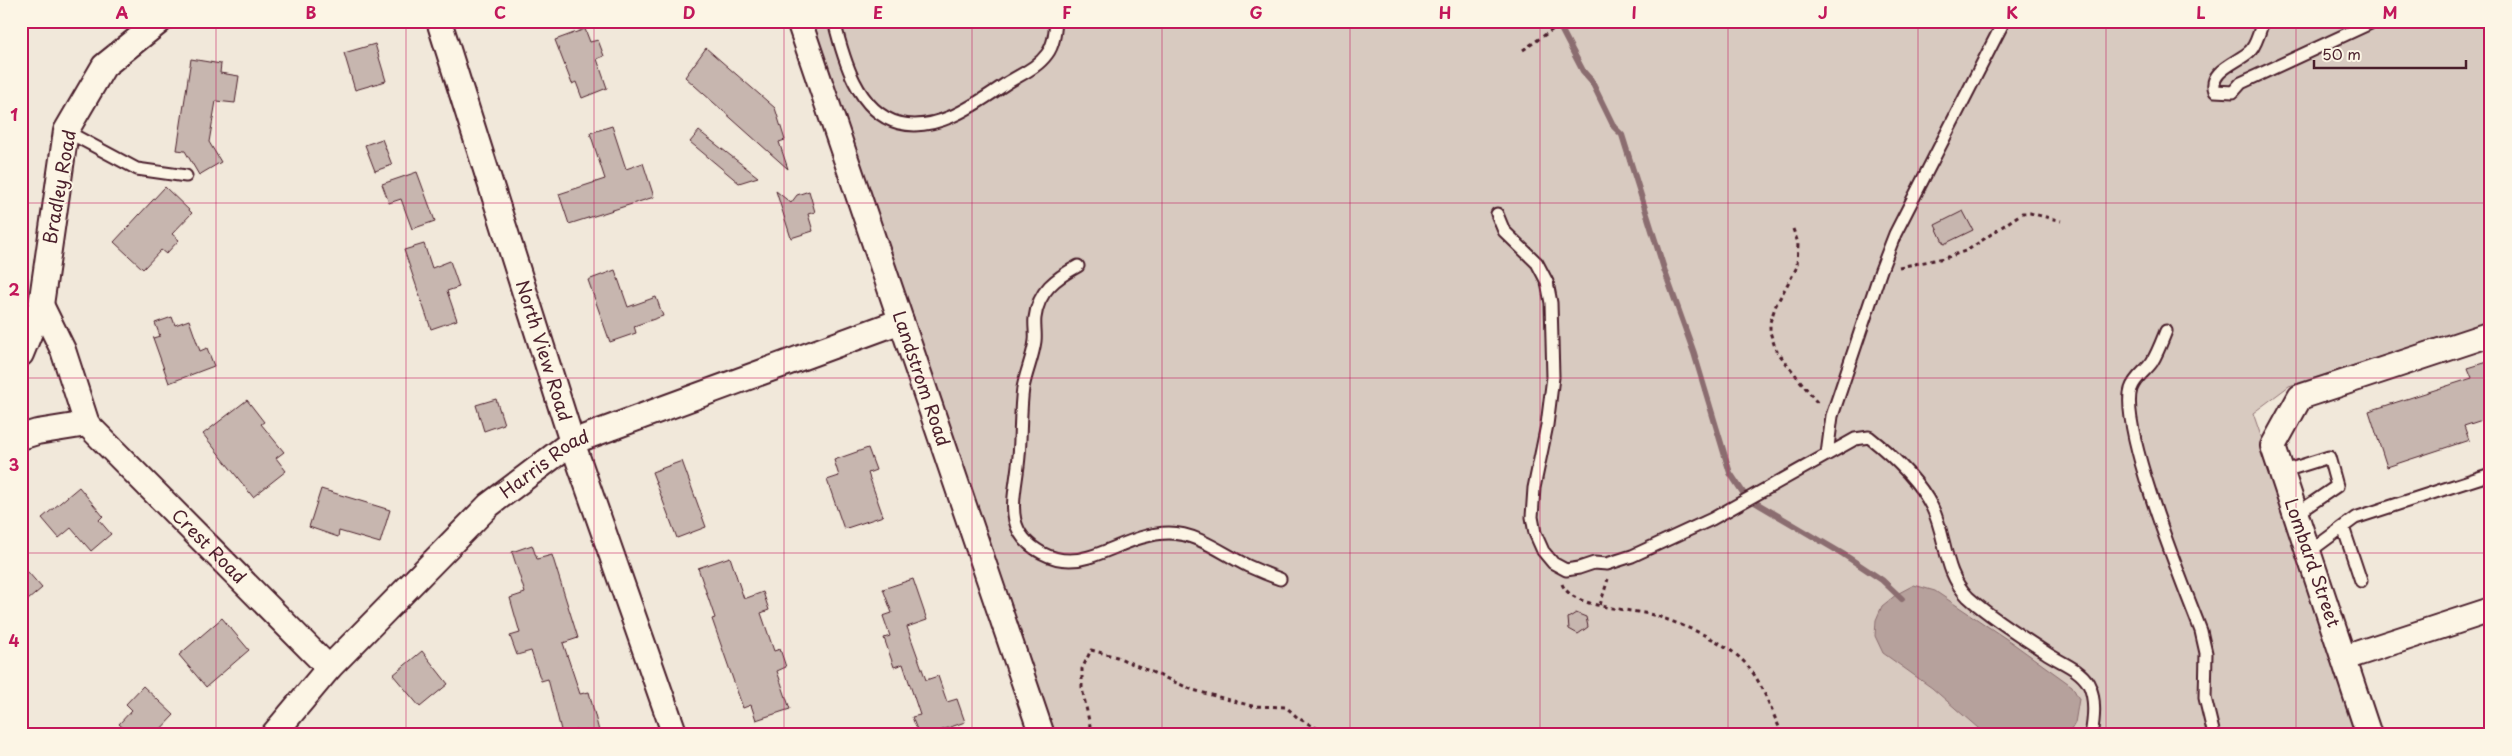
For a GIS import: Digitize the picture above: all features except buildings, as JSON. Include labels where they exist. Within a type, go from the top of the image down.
[{"type":"street","name":"Bradley Road","points":[[21,354],[41,305],[66,131],[104,66],[160,21]]},
{"type":"street","name":"North View Road","points":[[439,21],[572,442],[674,735]]},
{"type":"street","name":"Landstrom Road","points":[[798,21],[1042,735]]},
{"type":"street","name":"Crest Road","points":[[41,305],[63,350],[87,424],[330,668]]},
{"type":"street","name":"Harris Road","points":[[273,735],[330,668],[489,505],[572,442],[901,321]]},
{"type":"street","points":[[2294,394],[2491,334]]},
{"type":"street","name":"Lombard Street","points":[[2294,394],[2273,446],[2369,735]]},
{"type":"street","points":[[21,437],[36,432],[87,424]]},
{"type":"street","points":[[2344,658],[2491,610]]},
{"type":"lane","points":[[834,21],[849,73],[867,101],[898,123],[917,125],[932,122],[963,110],[1033,68],[1048,53],[1055,34],[1056,21]]},
{"type":"lane","points":[[1827,454],[1832,416],[1895,234],[2004,21]]},
{"type":"lane","points":[[2263,21],[2251,50],[2227,64],[2215,82],[2215,91],[2233,92],[2241,83],[2375,21]]},
{"type":"lane","points":[[66,131],[137,169],[186,176]]},
{"type":"lane","points":[[1497,214],[1504,231],[1537,264],[1547,282],[1551,303],[1553,377],[1547,425],[1534,488],[1532,517],[1535,533],[1544,551],[1553,563],[1566,570],[1594,563],[1607,564],[1632,556],[1712,519],[1855,439],[1868,437],[1903,468],[1932,508],[1950,572],[1960,588],[1999,620],[2068,666],[2087,681],[2092,691],[2091,735]]},
{"type":"lane","points":[[1078,266],[1058,277],[1047,287],[1040,299],[1035,317],[1035,340],[1022,393],[1019,456],[1013,502],[1014,518],[1018,532],[1026,543],[1035,549],[1051,558],[1069,561],[1089,557],[1150,536],[1168,533],[1183,535],[1199,540],[1249,566],[1280,579]]},
{"type":"lane","points":[[2294,394],[2491,322]]},
{"type":"lane","points":[[2166,331],[2152,362],[2136,378],[2131,389],[2130,417],[2137,448],[2158,512],[2201,631],[2206,653],[2205,698],[2214,735]]},
{"type":"lane","points":[[2281,472],[2329,457],[2337,486],[2296,514]]},
{"type":"lane","points":[[2309,552],[2355,518],[2491,474]]},
{"type":"lane","points":[[2343,527],[2361,581]]},
{"type":"path","points":[[1523,50],[1565,21]]},
{"type":"path","points":[[1881,270],[1945,258],[1968,250],[2022,213],[2030,213],[2061,221]]},
{"type":"path","points":[[1793,229],[1798,243],[1797,267],[1776,305],[1770,322],[1770,332],[1776,350],[1799,383],[1812,400],[1832,416]]},
{"type":"path","points":[[1553,563],[1564,589],[1588,603],[1659,617],[1725,647],[1742,659],[1757,680],[1783,735]]},
{"type":"path","points":[[1600,605],[1609,576],[1607,564]]},
{"type":"path","points":[[1092,735],[1082,688],[1082,669],[1091,650],[1117,657],[1193,690],[1252,706],[1286,707],[1298,718],[1329,735]]},
{"type":"shaded area","points":[[804,21],[2491,21],[2491,321],[2289,386],[2253,413],[2364,735],[1048,735]]},
{"type":"shaded area","points":[[1914,585],[1935,591],[2072,686],[2079,699],[2075,723],[2068,735],[1986,735],[1932,688],[1883,653],[1875,636],[1876,620],[1882,606],[1897,594]]},
{"type":"waterway","points":[[1557,21],[1583,71],[1591,80],[1614,127],[1622,135],[1665,272],[1694,353],[1730,473],[1746,497],[1843,554],[1882,580],[1902,599]]}]
